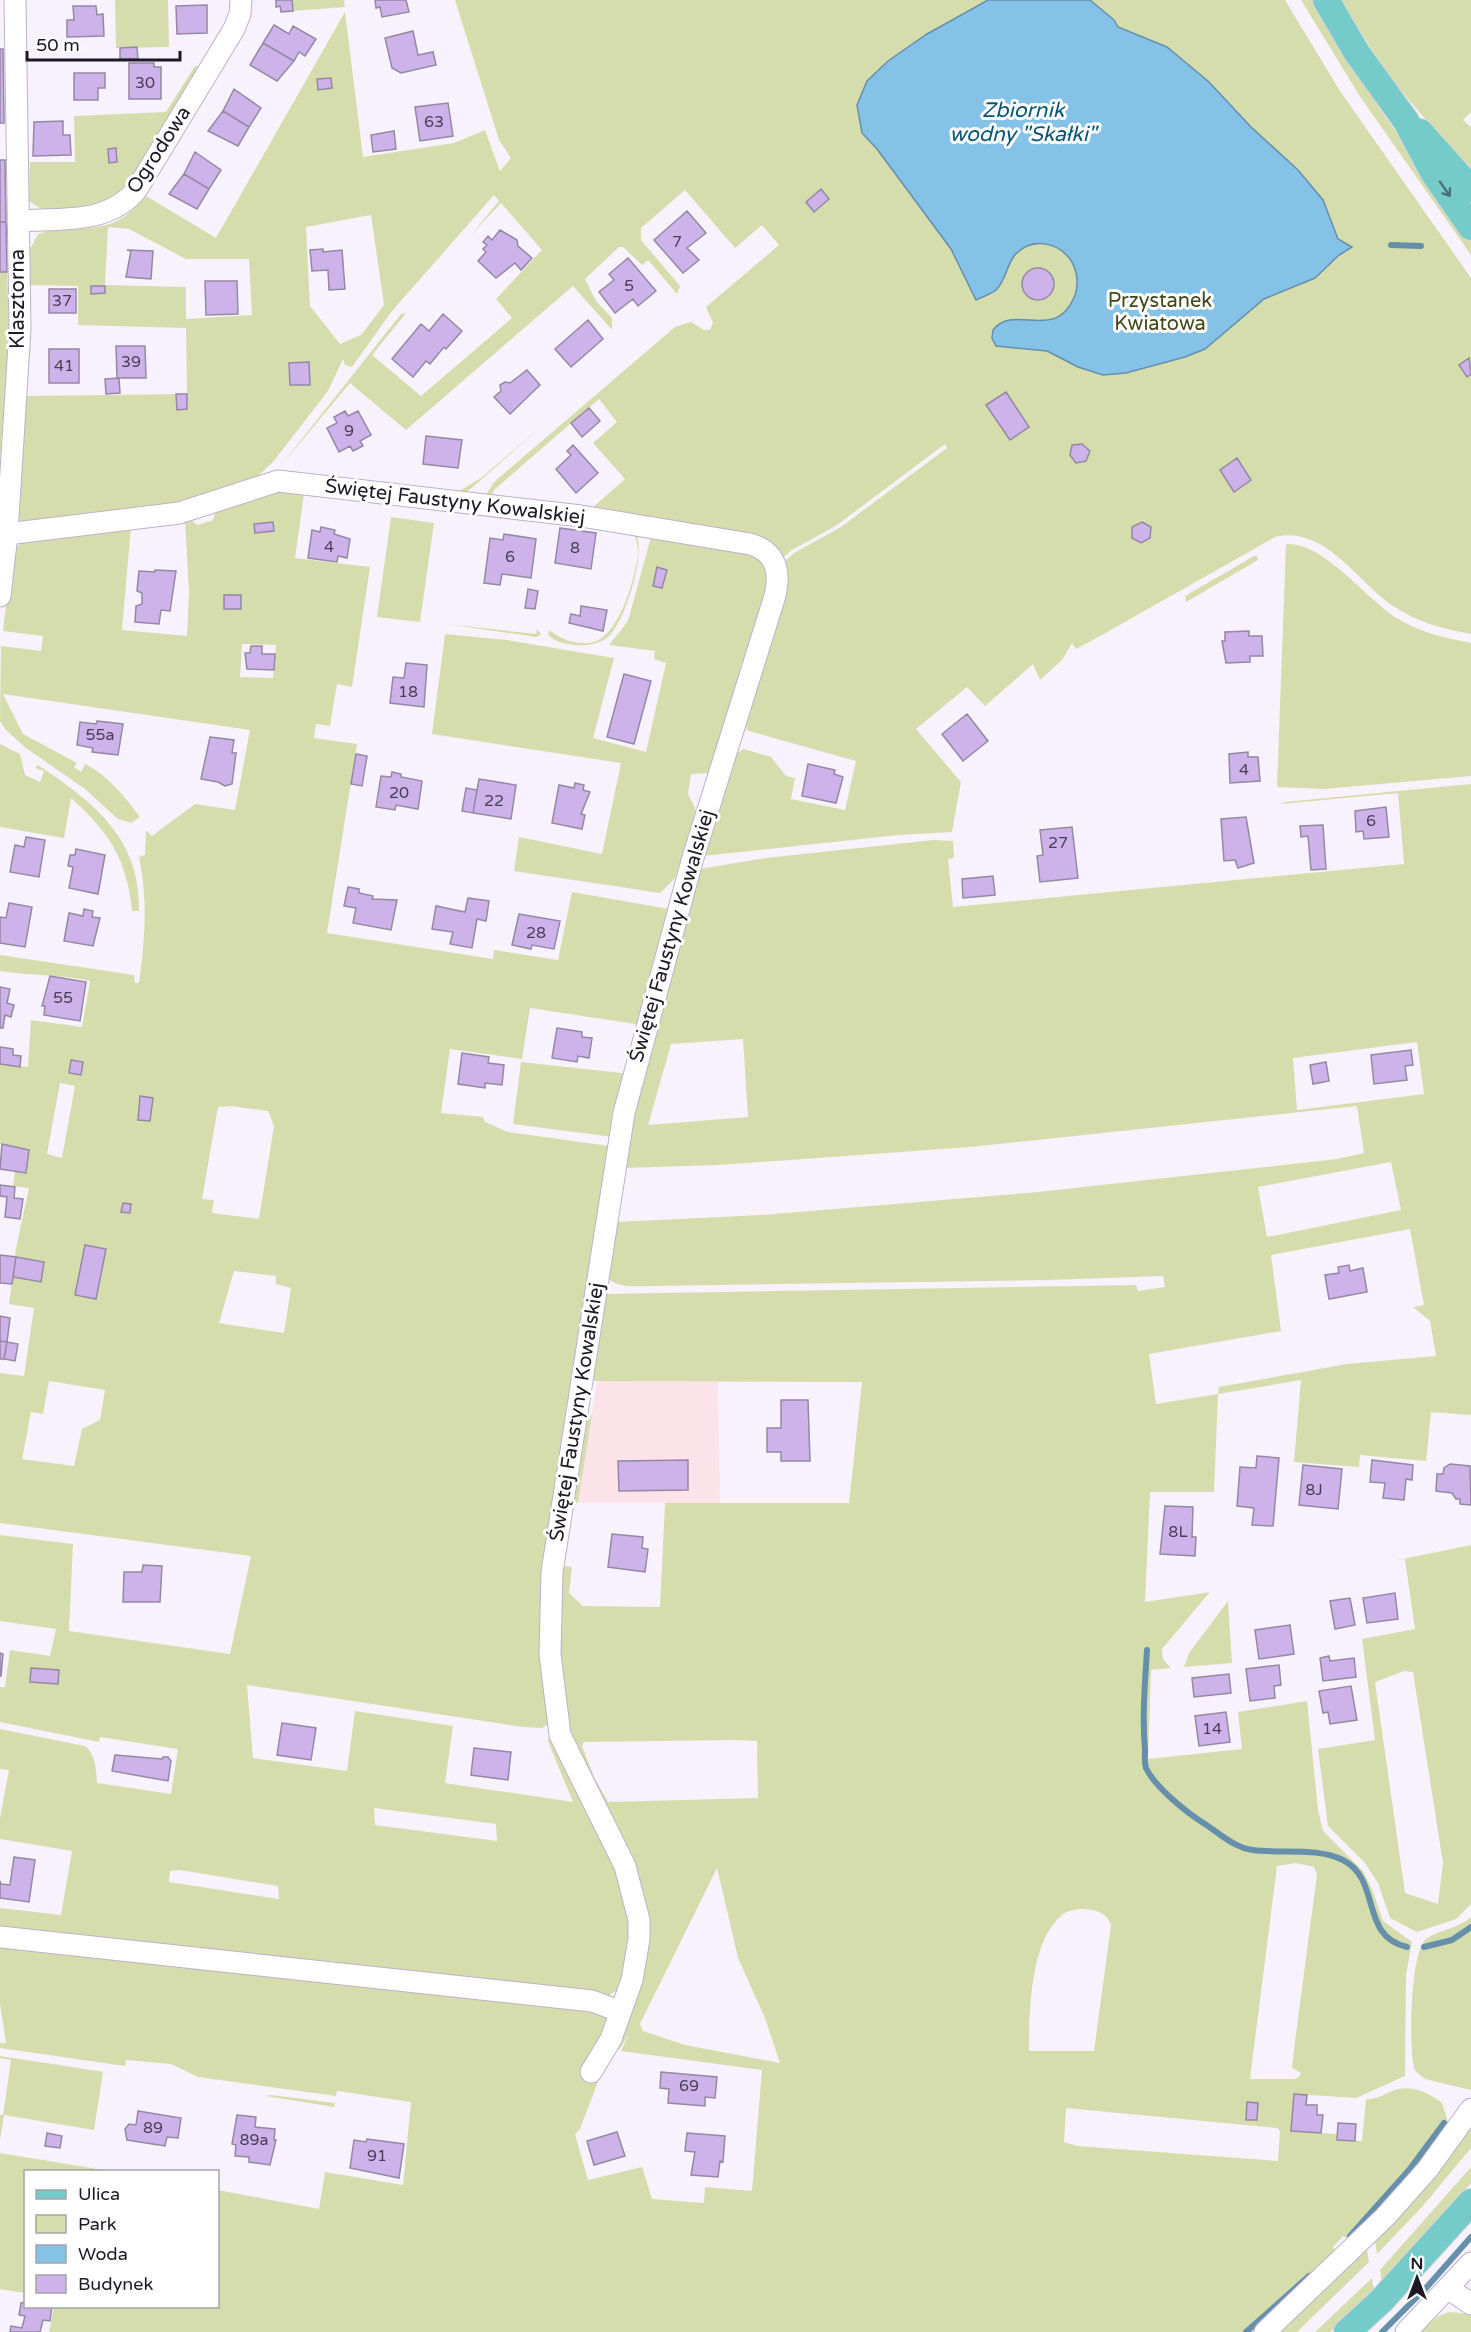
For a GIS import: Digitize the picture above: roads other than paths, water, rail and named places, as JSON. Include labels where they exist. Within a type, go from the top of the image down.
[{"type":"main road","points":[[1326,0],[1357,53],[1406,121],[1428,165],[1471,227]]},
{"type":"main road","points":[[1406,121],[1429,140],[1471,189]]},
{"type":"main road","points":[[1347,2332],[1381,2301],[1471,2202]]},
{"type":"street","name":"Klasztorna","points":[[0,597],[7,534],[20,329],[15,0]]},
{"type":"street","name":"Ogrodowa","points":[[18,221],[104,214],[116,209],[129,198],[234,29],[240,14],[241,0]]},
{"type":"street","name":"Świętej Faustyny Kowalskiej","points":[[7,534],[179,513],[265,483],[285,481],[581,516],[750,544],[766,552],[777,567],[779,579],[774,599],[692,861],[622,1119],[552,1572],[550,1654],[560,1735],[618,1850],[638,1912],[639,1940],[636,1964],[611,2039],[591,2072]]},
{"type":"street","points":[[0,1937],[592,2001],[619,2011]]},
{"type":"street","points":[[1265,2332],[1385,2217],[1427,2170],[1471,2109]]},
{"type":"street","points":[[1406,2332],[1449,2289],[1471,2263]]},
{"type":"street","points":[[1449,2289],[1471,2304]]},
{"type":"water","name":"Zbiornik wodny \"Skałki\"","points":[[988,0],[1090,0],[1114,20],[1118,27],[1167,47],[1209,82],[1251,127],[1298,170],[1323,200],[1338,239],[1352,247],[1339,255],[1315,278],[1264,299],[1205,349],[1185,357],[1126,373],[1103,375],[1078,367],[1047,351],[996,346],[992,338],[993,330],[1002,322],[1047,320],[1057,317],[1067,309],[1077,286],[1076,272],[1070,259],[1058,248],[1050,245],[1028,246],[1014,256],[997,289],[976,300],[951,249],[877,149],[862,133],[857,105],[867,81],[888,61],[927,34]]},
{"type":"waterway","points":[[1391,245],[1421,246]]},
{"type":"waterway","points":[[1147,1650],[1144,1712],[1145,1761],[1146,1768],[1156,1783],[1189,1813],[1228,1840],[1246,1849],[1322,1854],[1343,1860],[1355,1869],[1363,1880],[1382,1932],[1392,1941],[1407,1947]]},
{"type":"waterway","points":[[1424,1947],[1452,1940],[1471,1927]]},
{"type":"waterway","points":[[1350,2236],[1409,2170],[1444,2123]]},
{"type":"waterway","points":[[1382,2332],[1426,2288],[1471,2237]]},
{"type":"waterway","points":[[1246,2332],[1309,2276]]},
{"type":"park label","name":"Przystanek Kwiatowa","points":[[1160,312]]}]
